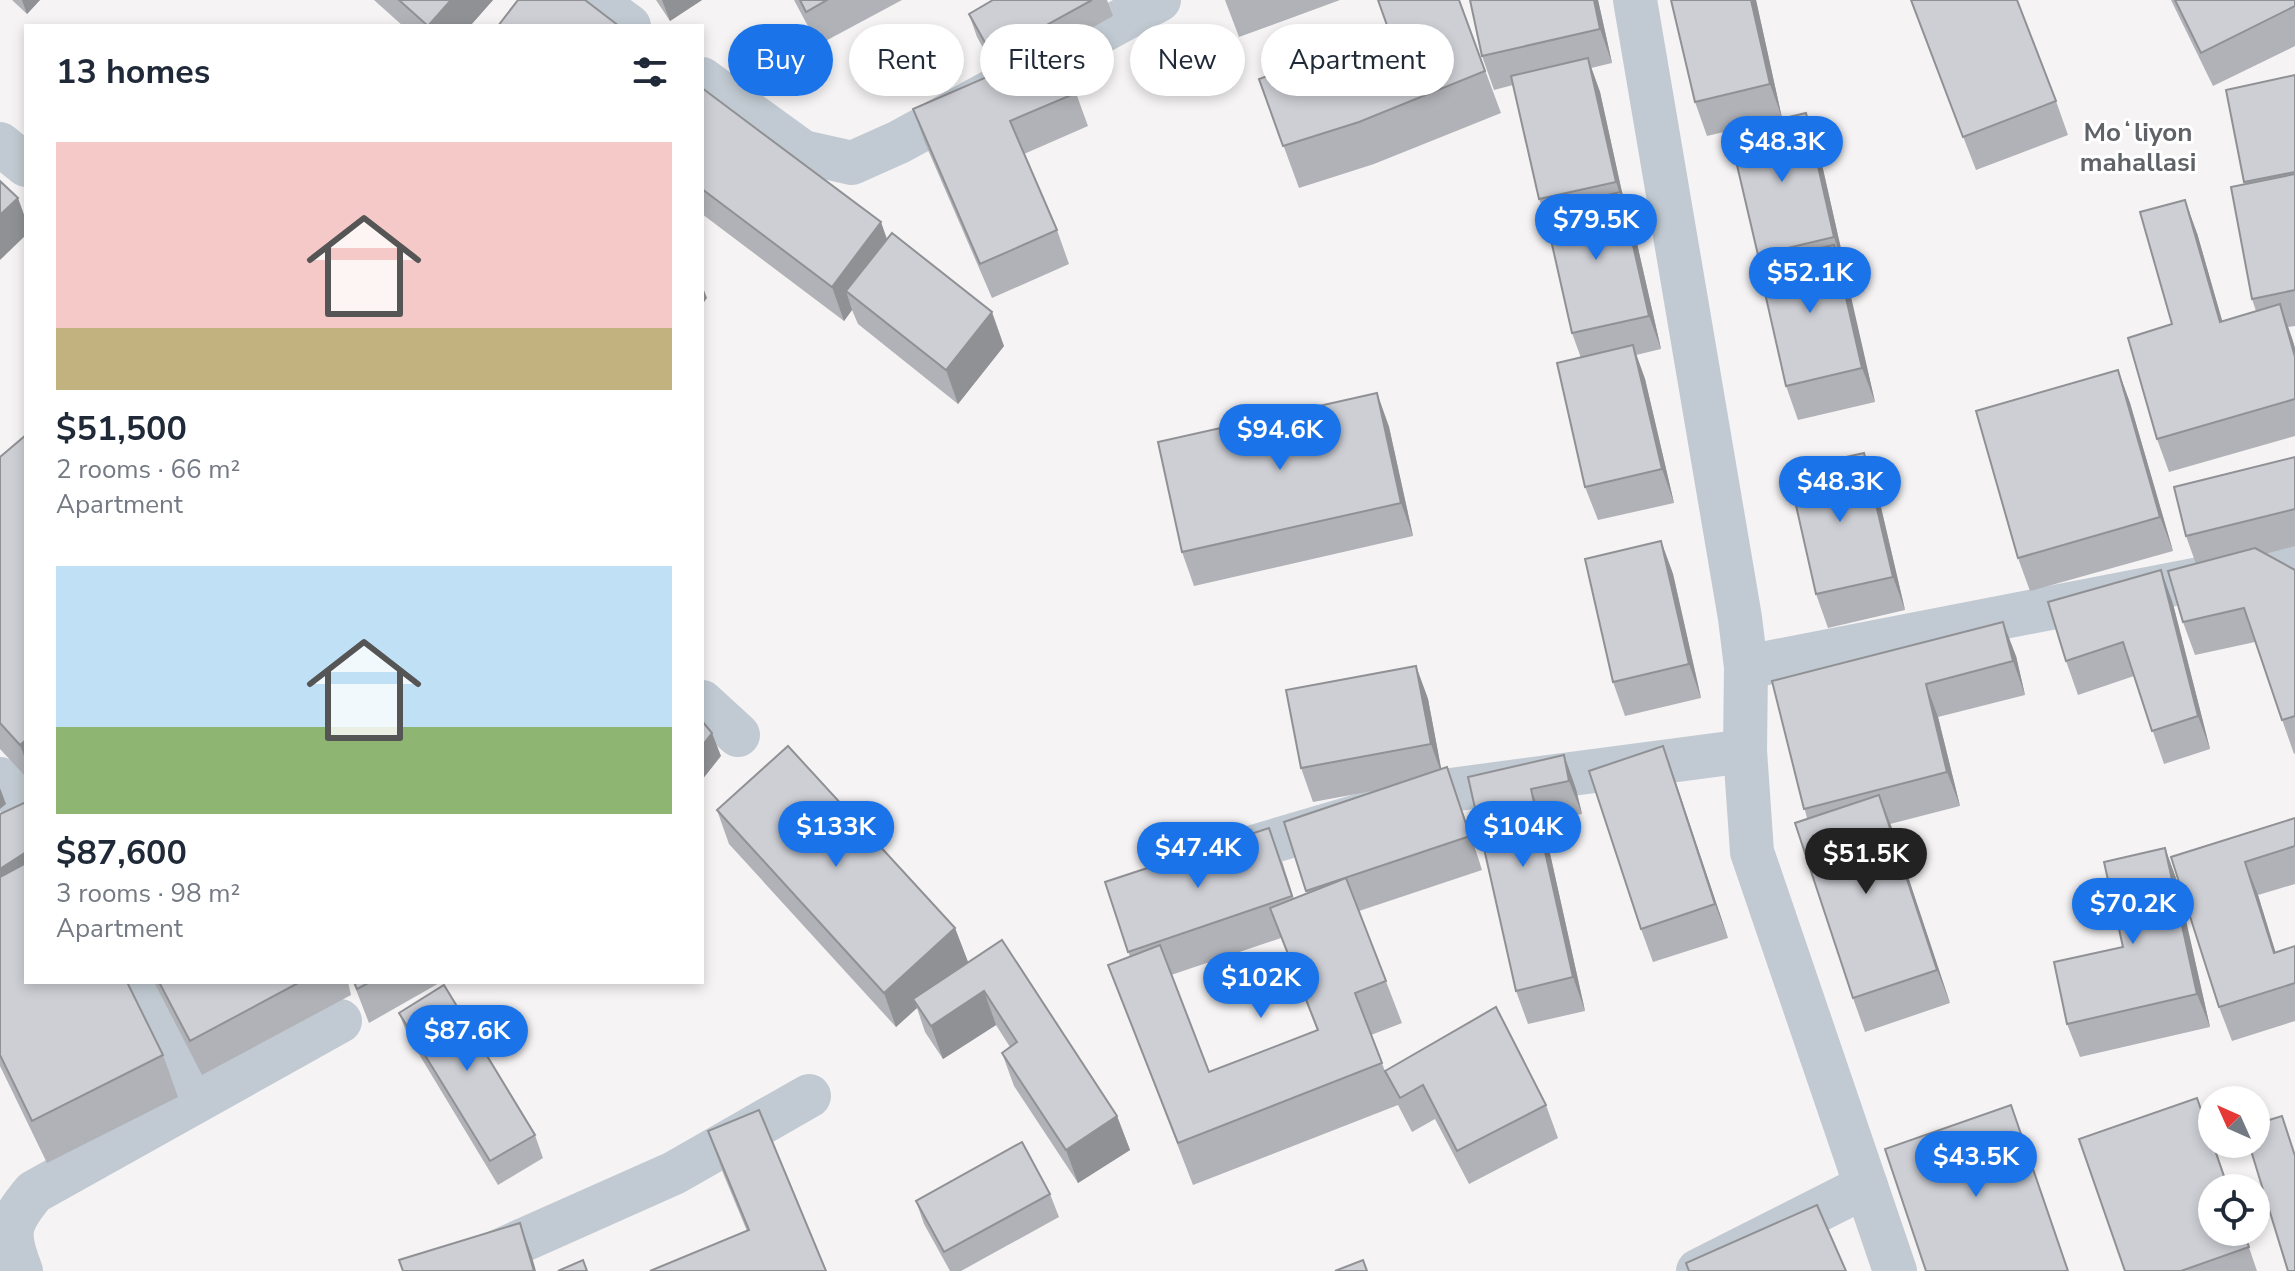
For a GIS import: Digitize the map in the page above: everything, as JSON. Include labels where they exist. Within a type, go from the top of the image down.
[{"type":"street","points":[[593,0],[626,24]]},
{"type":"street","points":[[704,80],[803,152],[852,163],[899,142],[1159,0]]},
{"type":"street","points":[[1635,0],[1746,667],[1745,751],[1752,852],[1895,1271]]},
{"type":"street","points":[[0,144],[24,163]]},
{"type":"street","points":[[1746,667],[2292,561],[2295,564]]},
{"type":"street","points":[[704,704],[738,735]]},
{"type":"street","points":[[1183,868],[1443,791],[1745,751]]},
{"type":"street","points":[[0,779],[24,805]]},
{"type":"street","points":[[135,984],[196,1101]]},
{"type":"street","points":[[21,1271],[10,1243],[13,1218],[34,1192],[340,1021]]},
{"type":"street","points":[[454,1271],[674,1173],[809,1096]]},
{"type":"street","points":[[1698,1271],[1866,1186]]},
{"type":"building","points":[[399,0],[451,0],[430,24],[426,24]]},
{"type":"building","points":[[518,0],[585,0],[616,24],[500,24]]},
{"type":"building","points":[[800,0],[827,0],[806,12]]},
{"type":"building","points":[[993,0],[1092,0],[1048,24],[980,24],[980,34],[969,14]]},
{"type":"building","points":[[1378,0],[1459,0],[1485,71],[1454,84],[1454,24],[1387,24]]},
{"type":"building","points":[[1470,0],[1594,0],[1600,29],[1482,56]]},
{"type":"building","points":[[1671,0],[1751,0],[1770,84],[1695,102]]},
{"type":"building","points":[[1911,0],[2017,0],[2056,101],[1963,137]]},
{"type":"building","points":[[2175,0],[2295,0],[2295,6],[2201,53]]},
{"type":"building","points":[[1588,58],[1616,182],[1539,199],[1511,76]]},
{"type":"building","points":[[2295,75],[2295,172],[2244,182],[2226,90]]},
{"type":"building","points":[[980,80],[980,96],[1069,96],[1010,121],[1057,230],[980,264],[913,109],[943,96],[964,96],[964,87]]},
{"type":"building","points":[[704,89],[881,222],[832,287],[704,191]]},
{"type":"building","points":[[1265,96],[1423,96],[1359,122],[1283,146]]},
{"type":"building","points":[[1806,113],[1834,237],[1758,255],[1729,131]]},
{"type":"building","points":[[2295,174],[2295,290],[2252,299],[2231,187]]},
{"type":"building","points":[[0,181],[18,198],[0,215]]},
{"type":"building","points":[[1621,192],[1649,316],[1572,333],[1544,209]]},
{"type":"building","points":[[2185,200],[2220,322],[2280,304],[2295,357],[2295,399],[2157,439],[2128,338],[2172,324],[2140,212]]},
{"type":"building","points":[[892,233],[992,312],[946,370],[846,291]]},
{"type":"building","points":[[1834,245],[1862,368],[1786,386],[1758,262]]},
{"type":"building","points":[[1633,345],[1662,469],[1585,487],[1557,363]]},
{"type":"building","points":[[2118,370],[2160,517],[2018,558],[1976,411]]},
{"type":"building","points":[[1377,393],[1401,503],[1182,552],[1158,442]]},
{"type":"building","points":[[24,437],[24,742],[20,745],[0,723],[0,457]]},
{"type":"building","points":[[1864,453],[1893,577],[1816,594],[1788,470]]},
{"type":"building","points":[[2295,457],[2295,509],[2186,536],[2174,487]]},
{"type":"building","points":[[1661,541],[1689,664],[1613,682],[1585,559]]},
{"type":"building","points":[[2255,548],[2295,570],[2295,716],[2282,720],[2244,608],[2183,622],[2168,571]]},
{"type":"building","points":[[2161,570],[2198,716],[2152,731],[2123,642],[2066,661],[2048,602]]},
{"type":"building","points":[[2003,622],[2013,661],[1926,684],[1947,772],[1804,809],[1772,681]]},
{"type":"building","points":[[1416,666],[1431,744],[1301,768],[1286,690]]},
{"type":"building","points":[[704,723],[712,733],[704,743]]},
{"type":"building","points":[[788,746],[955,928],[884,993],[717,810]]},
{"type":"building","points":[[1663,746],[1715,904],[1641,929],[1589,771]]},
{"type":"building","points":[[1564,755],[1569,781],[1531,789],[1573,977],[1516,991],[1468,777]]},
{"type":"building","points":[[1447,767],[1470,836],[1306,891],[1284,822]]},
{"type":"building","points":[[1879,795],[1937,970],[1853,998],[1795,823]]},
{"type":"building","points":[[24,803],[24,853],[0,869],[0,814]]},
{"type":"building","points":[[2295,818],[2295,846],[2245,862],[2274,953],[2295,946],[2295,983],[2219,1007],[2171,857]]},
{"type":"building","points":[[1269,828],[1292,896],[1128,952],[1105,882]]},
{"type":"building","points":[[2165,848],[2197,994],[2067,1024],[2054,962],[2123,947],[2104,862]]},
{"type":"building","points":[[24,864],[24,984],[128,984],[163,1055],[32,1121],[0,1055],[0,877]]},
{"type":"building","points":[[1346,878],[1386,981],[1355,993],[1382,1063],[1178,1143],[1108,965],[1160,945],[1209,1072],[1318,1030],[1270,908]]},
{"type":"building","points":[[1002,940],[1117,1116],[1066,1150],[1002,1053],[1017,1042],[984,991],[931,1026],[913,999]]},
{"type":"building","points":[[160,984],[296,984],[190,1041]]},
{"type":"building","points":[[444,985],[535,1135],[490,1161],[399,1013]]},
{"type":"building","points":[[1496,1007],[1546,1105],[1457,1151],[1423,1085],[1400,1098],[1385,1071]]},
{"type":"building","points":[[2197,1098],[2198,1158],[2218,1158],[2223,1174],[2198,1174],[2198,1246],[2249,1247],[2181,1271],[2125,1271],[2079,1139]]},
{"type":"building","points":[[2011,1105],[2068,1271],[1926,1271],[1885,1149]]},
{"type":"building","points":[[759,1110],[826,1271],[650,1271],[749,1230],[708,1131]]},
{"type":"building","points":[[2282,1116],[2295,1156],[2295,1271],[2288,1271],[2270,1212],[2270,1174],[2258,1174],[2253,1158],[2270,1158],[2270,1120]]},
{"type":"building","points":[[1022,1142],[1050,1194],[944,1252],[916,1201]]},
{"type":"building","points":[[1817,1205],[1846,1271],[1689,1271],[1686,1263]]},
{"type":"building","points":[[520,1223],[534,1271],[403,1271],[399,1260]]},
{"type":"building","points":[[583,1260],[587,1271],[558,1271]]},
{"type":"building","points":[[1363,1260],[1367,1271],[1335,1271]]},
{"type":"district","name":"Moʻliyon mahallasi","points":[[2138,147]]}]
